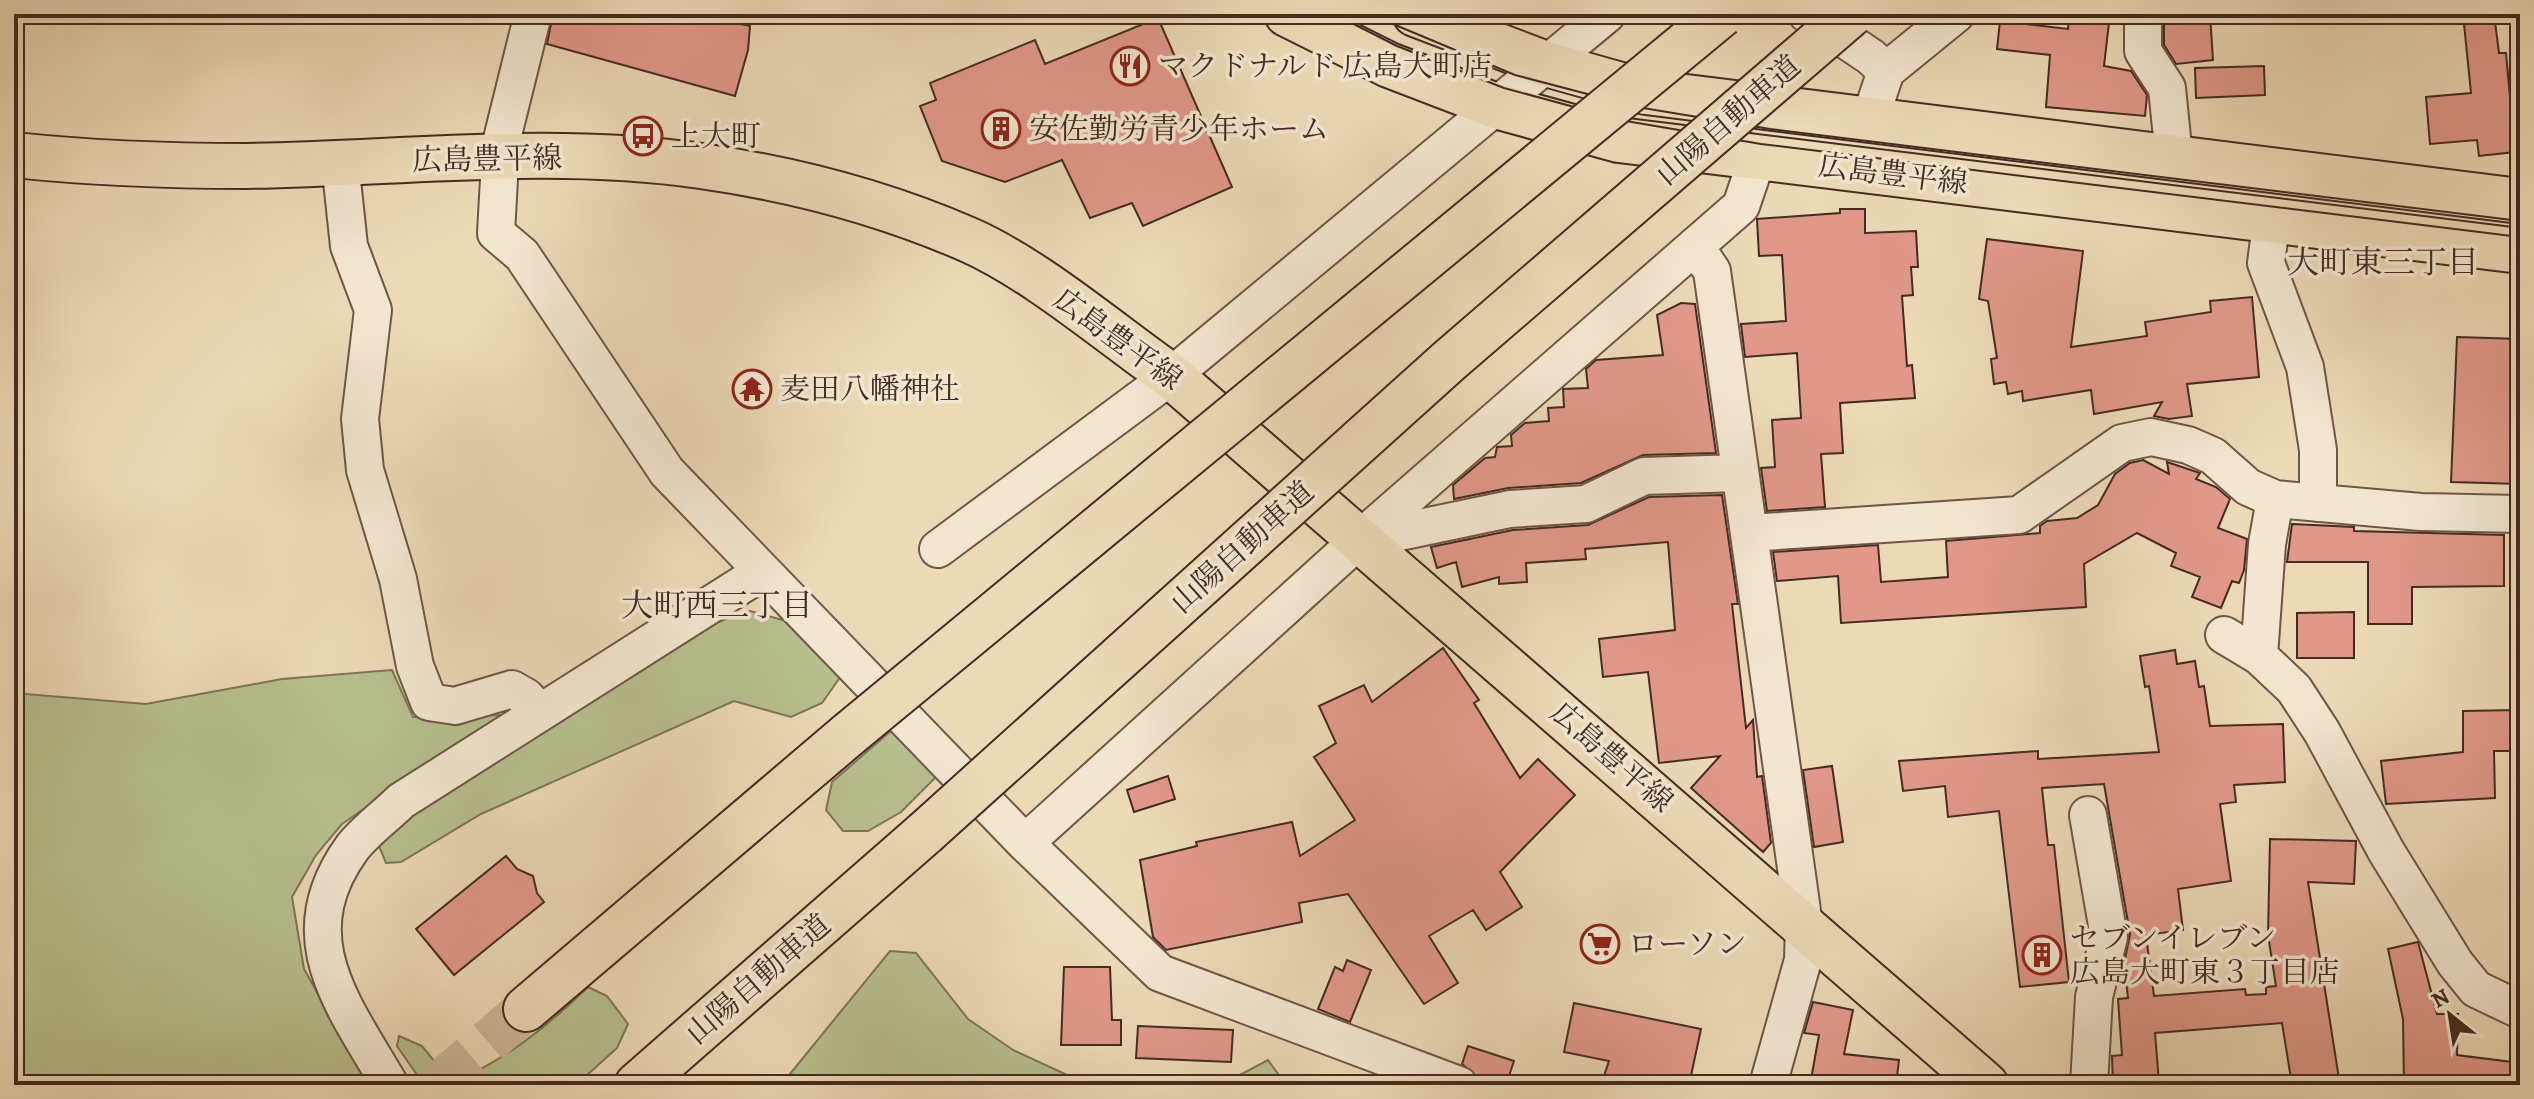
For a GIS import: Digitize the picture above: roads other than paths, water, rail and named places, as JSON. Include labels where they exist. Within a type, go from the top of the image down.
[{"type":"main road","name":"広島豊平線","points":[[1287,14],[1389,65],[1496,106],[1619,140],[1757,159],[2272,217],[2520,251]]},
{"type":"main road","name":"広島豊平線","points":[[1415,14],[1546,64],[1646,92],[2520,201]]},
{"type":"main road","points":[[526,1009],[849,734],[1722,14]]},
{"type":"main road","name":"山陽自動車道","points":[[637,1085],[925,833],[1450,360],[1851,14]]},
{"type":"main road","name":"広島豊平線","points":[[14,155],[89,163],[245,166],[500,157],[594,157],[698,165],[791,181],[883,206],[973,242],[1045,286],[1171,376],[1986,1085]]},
{"type":"street","points":[[533,14],[500,157],[496,233],[522,255],[667,472],[1025,843],[1160,973],[1459,1085]]},
{"type":"street","points":[[938,549],[1171,376],[1607,14]]},
{"type":"street","points":[[1807,14],[1871,57],[1886,71]]},
{"type":"street","points":[[1870,119],[1886,71],[1956,14]]},
{"type":"street","points":[[2143,14],[2143,51],[2167,88],[2174,157]]},
{"type":"street","points":[[1025,843],[1741,206],[1757,159]]},
{"type":"street","points":[[340,162],[349,246],[373,310],[360,419],[365,470],[398,579],[415,666],[429,702],[455,706],[512,689],[526,697],[538,711]]},
{"type":"street","points":[[2272,217],[2266,263],[2305,367],[2318,450],[2318,503]]},
{"type":"street","points":[[1695,246],[1712,271],[1804,925],[1803,960],[1768,1085]]},
{"type":"street","points":[[1749,533],[2019,515],[2122,443],[2151,437],[2188,445],[2213,456],[2248,487],[2275,499],[2421,512],[2520,514]]},
{"type":"street","points":[[1362,540],[1510,509],[1586,504],[1644,476],[1740,473]]},
{"type":"street","points":[[2259,656],[2267,544],[2275,499]]},
{"type":"street","points":[[390,1085],[337,993],[320,942],[327,896],[353,848],[401,801],[538,711],[762,572]]},
{"type":"street","points":[[2224,635],[2259,656],[2294,689],[2322,732],[2386,851],[2455,963],[2476,989],[2520,1010]]},
{"type":"street","points":[[2088,815],[2109,937],[2094,997],[2089,1085]]},
{"type":"tunnel","points":[[438,1085],[526,1009]]},
{"type":"tram line","points":[[1334,14],[1397,46],[1504,88],[1626,121],[1761,144],[2520,237]]},
{"type":"tram line","points":[[1369,14],[1515,75],[1637,107],[1770,129],[2520,221]]},
{"type":"place","name":"マクドナルド 広島大町店","points":[[1130,66]]},
{"type":"place","name":"安佐勤労青少年ホーム","points":[[1001,129]]},
{"type":"place","name":"上大町","points":[[643,136]]},
{"type":"place","name":"麦田八幡神社","points":[[752,389]]},
{"type":"place","name":"ローソン","points":[[1600,944]]},
{"type":"place","name":"セブンイレブン 広島大町東３丁目店","points":[[2042,955]]},
{"type":"district","name":"大町東三丁目","points":[[2383,262]]},
{"type":"district","name":"大町西三丁目","points":[[717,605]]}]
